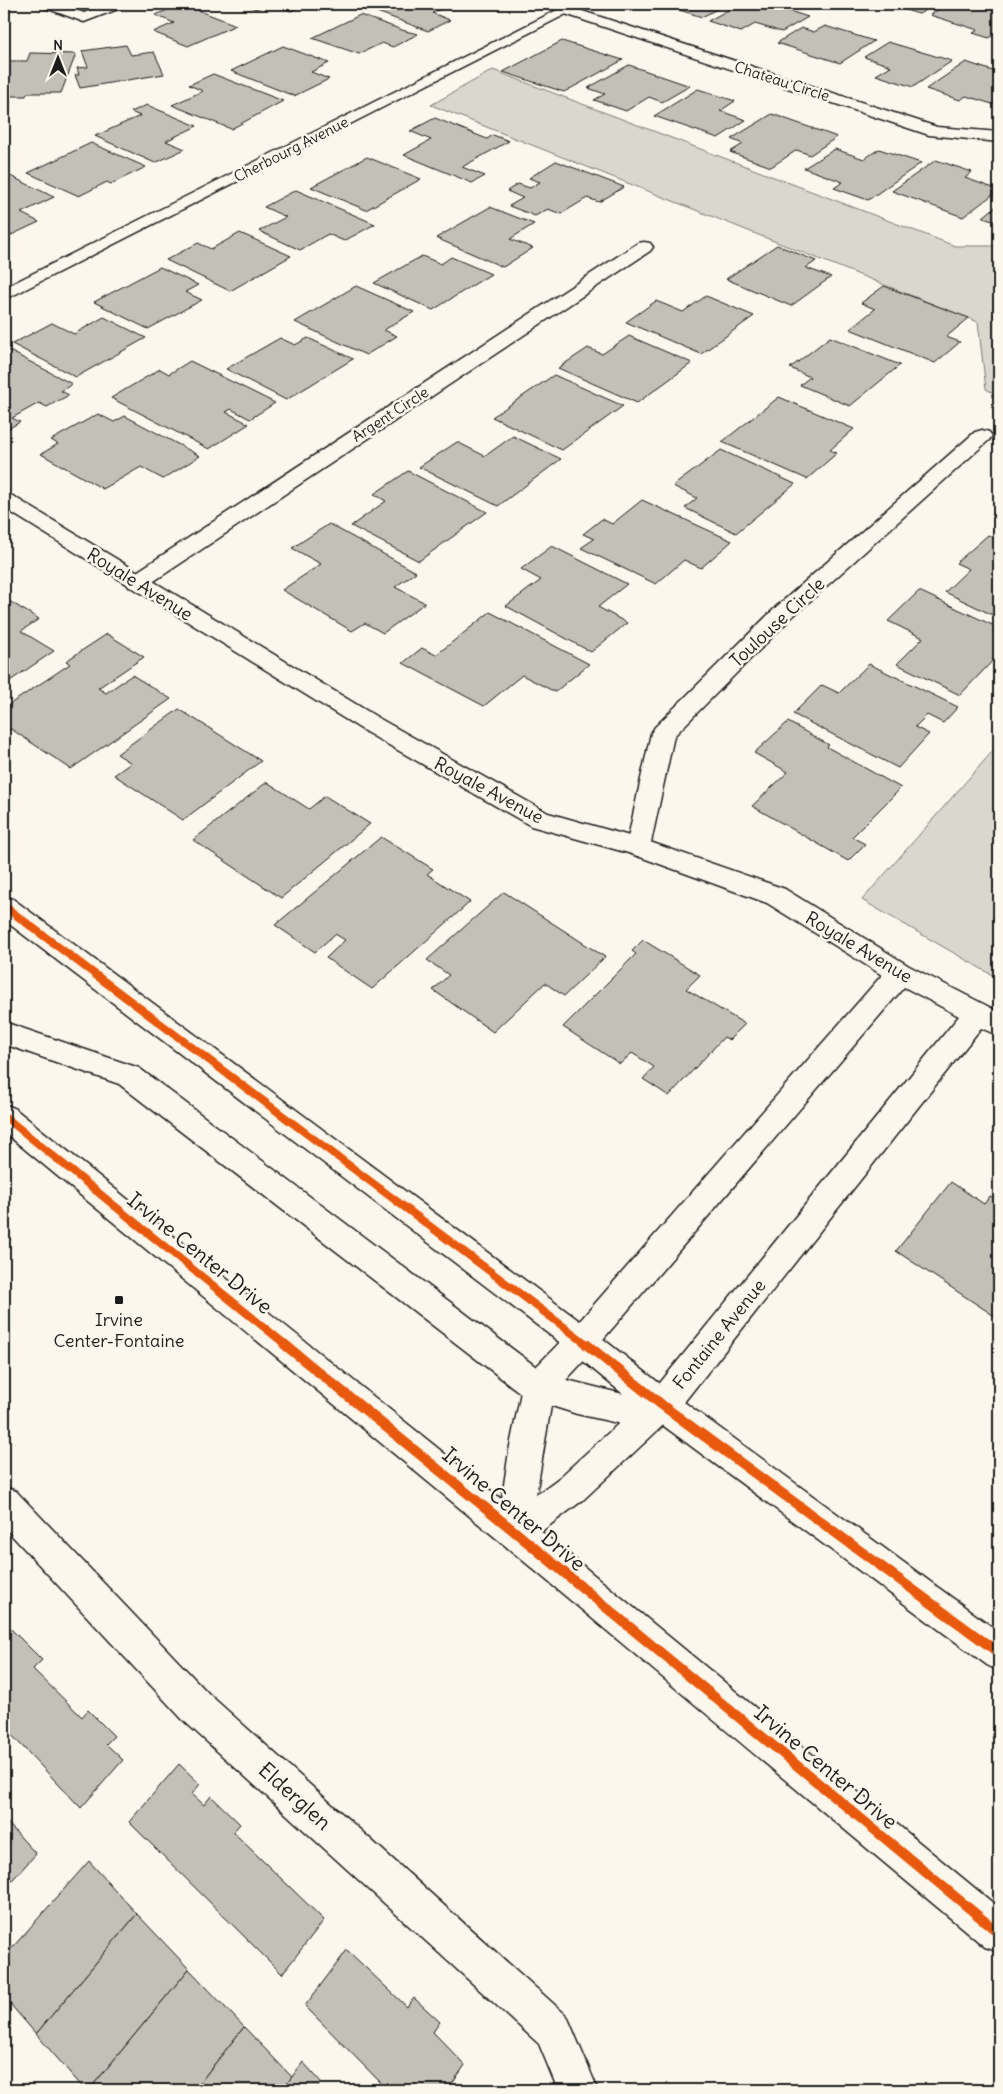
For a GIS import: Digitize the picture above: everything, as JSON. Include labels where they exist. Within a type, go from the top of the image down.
[{"type":"street","points":[[48,4],[84,18],[118,4]]},
{"type":"street","name":"Chateau Circle","points":[[573,7],[935,132],[999,137]]},
{"type":"street","name":"Cherbourg Avenue","points":[[4,294],[573,7]]},
{"type":"street","name":"Argent Circle","points":[[137,582],[644,247]]},
{"type":"street","name":"Toulouse Circle","points":[[638,847],[663,732],[783,613],[982,436]]},
{"type":"street","name":"Royale Avenue","points":[[4,499],[374,726],[540,820],[638,847],[776,896],[900,973],[989,1019]]},
{"type":"street","points":[[4,906],[582,1341],[662,1405],[999,1653]]},
{"type":"street","points":[[514,1531],[525,1450],[538,1386],[582,1341],[900,973]]},
{"type":"street","name":"Fontaine Avenue","points":[[514,1531],[570,1490],[662,1405],[989,1019]]},
{"type":"street","points":[[4,1033],[129,1076],[538,1386],[577,1399],[622,1409],[662,1405]]},
{"type":"street","name":"Irvine Center Drive","points":[[4,1116],[514,1531],[999,1933]]},
{"type":"street","name":"Elderglen","points":[[4,1503],[196,1707],[554,2030],[578,2090]]},
{"type":"shaded area","points":[[493,70],[955,246],[999,246],[999,396],[986,389],[978,322],[431,105]]},
{"type":"shaded area","points":[[999,744],[999,979],[862,900]]},
{"type":"building","points":[[182,4],[236,25],[188,46],[153,32],[174,23],[155,15]]},
{"type":"building","points":[[243,4],[267,4],[256,9]]},
{"type":"building","points":[[272,4],[307,4],[291,11]]},
{"type":"building","points":[[380,4],[452,4],[432,13],[450,20],[428,31],[369,9]]},
{"type":"building","points":[[660,4],[726,4],[702,17]]},
{"type":"building","points":[[739,4],[778,4],[774,6],[808,17],[782,32],[755,24],[741,32],[708,21]]},
{"type":"building","points":[[885,4],[936,4],[919,14]]},
{"type":"building","points":[[947,4],[991,4],[988,6],[999,10],[999,31],[989,38],[973,33],[978,30],[930,15]]},
{"type":"building","points":[[360,15],[418,34],[393,47],[382,43],[359,54],[312,38]]},
{"type":"building","points":[[825,26],[874,41],[840,63],[777,43],[801,28],[814,32]]},
{"type":"building","points":[[562,41],[623,60],[564,92],[503,72]]},
{"type":"building","points":[[888,42],[952,61],[913,87],[876,75],[891,66],[864,57]]},
{"type":"building","points":[[126,45],[131,55],[154,52],[164,74],[80,88],[75,75],[79,75],[77,68],[88,67],[82,51]]},
{"type":"building","points":[[283,46],[329,63],[311,72],[329,79],[294,96],[231,71]]},
{"type":"building","points":[[30,53],[76,54],[61,93],[27,93],[26,96],[4,96],[4,61],[27,61]]},
{"type":"building","points":[[966,62],[999,73],[999,106],[966,96],[960,100],[926,89]]},
{"type":"building","points":[[629,65],[690,86],[662,102],[649,97],[626,111],[594,100],[605,94],[588,88]]},
{"type":"building","points":[[213,74],[283,101],[231,129],[172,105],[203,91],[189,85]]},
{"type":"building","points":[[698,89],[735,101],[720,111],[746,120],[718,138],[654,116]]},
{"type":"building","points":[[147,105],[197,126],[166,141],[185,149],[155,163],[95,136],[140,116],[131,112]]},
{"type":"building","points":[[772,114],[837,137],[810,155],[797,150],[771,167],[730,152],[743,144],[731,139]]},
{"type":"building","points":[[435,118],[487,139],[493,135],[509,141],[462,167],[485,176],[472,183],[404,155],[431,140],[410,131]]},
{"type":"building","points":[[91,143],[146,167],[111,184],[107,182],[79,196],[28,173]]},
{"type":"building","points":[[835,149],[864,159],[879,149],[921,163],[868,200],[834,188],[843,182],[804,168]]},
{"type":"building","points":[[367,157],[421,179],[366,210],[311,187]]},
{"type":"building","points":[[936,160],[972,172],[965,178],[999,190],[963,217],[892,191]]},
{"type":"building","points":[[556,161],[624,187],[599,202],[587,198],[561,214],[548,209],[535,216],[509,206],[523,198],[507,191],[518,184],[530,188],[540,182],[529,178]]},
{"type":"building","points":[[4,173],[54,197],[21,213],[39,222],[7,237],[4,236]]},
{"type":"building","points":[[296,190],[375,224],[344,241],[328,234],[300,250],[259,231],[286,217],[264,207]]},
{"type":"building","points":[[999,204],[999,222],[983,217]]},
{"type":"building","points":[[490,207],[534,224],[510,239],[533,248],[503,267],[436,238]]},
{"type":"building","points":[[240,233],[291,256],[230,291],[166,260],[198,243],[211,249]]},
{"type":"building","points":[[777,245],[816,261],[806,268],[831,277],[791,306],[726,279]]},
{"type":"building","points":[[422,256],[441,264],[451,257],[491,274],[433,310],[374,283]]},
{"type":"building","points":[[160,267],[198,285],[185,292],[202,300],[148,329],[94,302]]},
{"type":"building","points":[[356,286],[414,312],[384,330],[397,336],[366,355],[295,322]]},
{"type":"building","points":[[884,286],[969,318],[946,337],[960,342],[935,363],[850,329],[875,309],[861,303]]},
{"type":"building","points":[[706,296],[754,316],[701,354],[626,322],[656,301],[683,312]]},
{"type":"building","points":[[104,317],[146,338],[76,377],[12,344],[52,323],[74,334]]},
{"type":"building","points":[[629,336],[692,363],[637,403],[558,368],[588,348],[602,354]]},
{"type":"building","points":[[830,337],[900,365],[850,406],[800,385],[810,377],[790,368]]},
{"type":"building","points":[[280,338],[295,345],[308,338],[353,359],[286,400],[226,369]]},
{"type":"building","points":[[4,348],[72,384],[61,391],[69,395],[47,407],[39,403],[12,418],[20,422],[4,431]]},
{"type":"building","points":[[190,361],[275,403],[250,419],[231,409],[226,412],[249,424],[209,449],[111,398],[160,369],[169,374]]},
{"type":"building","points":[[554,375],[623,406],[562,450],[492,417]]},
{"type":"building","points":[[779,397],[854,429],[830,450],[837,453],[807,479],[722,442]]},
{"type":"building","points":[[98,414],[114,422],[125,416],[200,456],[163,479],[141,467],[103,489],[41,454],[58,444],[51,440]]},
{"type":"building","points":[[513,436],[561,459],[498,506],[419,467],[457,442],[485,456]]},
{"type":"building","points":[[721,450],[795,484],[736,533],[685,508],[697,498],[673,486]]},
{"type":"building","points":[[408,471],[487,512],[419,561],[351,526],[386,501],[374,494]]},
{"type":"building","points":[[642,500],[732,541],[701,568],[684,560],[656,584],[581,548],[594,539],[583,534],[602,519],[612,524]]},
{"type":"building","points":[[329,524],[416,572],[395,587],[425,603],[383,633],[365,623],[352,631],[282,590],[321,564],[292,548]]},
{"type":"building","points":[[988,535],[999,540],[999,618],[945,592],[969,569],[956,563]]},
{"type":"building","points":[[552,546],[627,584],[598,607],[627,623],[591,652],[506,606],[541,580],[521,569]]},
{"type":"building","points":[[919,591],[999,628],[999,654],[960,695],[897,664],[923,638],[888,621]]},
{"type":"building","points":[[4,598],[39,619],[21,631],[54,651],[4,685]]},
{"type":"building","points":[[490,612],[589,664],[555,692],[522,675],[484,706],[403,663],[422,648],[436,655]]},
{"type":"building","points":[[107,634],[144,657],[98,688],[106,693],[132,675],[171,699],[71,769],[11,729],[4,734],[4,708],[70,664],[66,661]]},
{"type":"building","points":[[869,664],[958,707],[943,723],[927,715],[915,727],[929,734],[898,768],[793,714],[822,685],[839,693]]},
{"type":"building","points":[[179,709],[261,761],[183,820],[114,775],[131,763],[117,754]]},
{"type":"building","points":[[788,722],[829,745],[827,747],[901,788],[852,837],[865,844],[848,861],[752,806],[788,772],[754,753]]},
{"type":"building","points":[[267,782],[309,809],[325,796],[370,824],[281,898],[193,840]]},
{"type":"building","points":[[381,837],[433,869],[427,874],[470,902],[372,989],[326,958],[345,940],[335,934],[315,952],[275,925]]},
{"type":"building","points":[[504,892],[605,957],[564,996],[545,983],[493,1032],[433,990],[449,975],[427,960]]},
{"type":"building","points":[[643,940],[700,975],[686,989],[745,1024],[729,1040],[724,1037],[669,1096],[643,1079],[654,1067],[632,1053],[620,1064],[563,1027],[636,954],[632,951]]},
{"type":"building","points":[[951,1182],[984,1204],[990,1196],[999,1201],[999,1319],[896,1251]]},
{"type":"building","points":[[4,1622],[42,1660],[33,1669],[82,1717],[88,1710],[114,1736],[106,1744],[123,1760],[81,1808],[4,1727]]},
{"type":"building","points":[[179,1764],[200,1784],[192,1794],[204,1805],[211,1796],[240,1824],[233,1832],[324,1920],[282,1974],[129,1822]]},
{"type":"building","points":[[4,1819],[36,1854],[4,1889]]},
{"type":"building","points":[[89,1861],[137,1914],[36,2034],[4,1997],[4,1957]]},
{"type":"building","points":[[137,1914],[189,1969],[89,2090],[85,2090],[36,2034]]},
{"type":"building","points":[[347,1950],[407,2007],[414,1998],[440,2022],[433,2032],[465,2065],[448,2090],[388,2090],[305,2006]]},
{"type":"building","points":[[189,1969],[244,2027],[194,2090],[89,2090]]},
{"type":"building","points":[[244,2027],[292,2077],[282,2090],[194,2090]]},
{"type":"building","points":[[303,2062],[321,2082],[316,2090],[282,2090]]},
{"type":"cycle path","points":[[4,906],[582,1341],[662,1405],[999,1653]]},
{"type":"cycle path","points":[[4,1116],[514,1531],[999,1933]]},
{"type":"place","name":"Irvine Center-Fontaine","points":[[119,1300]]}]
